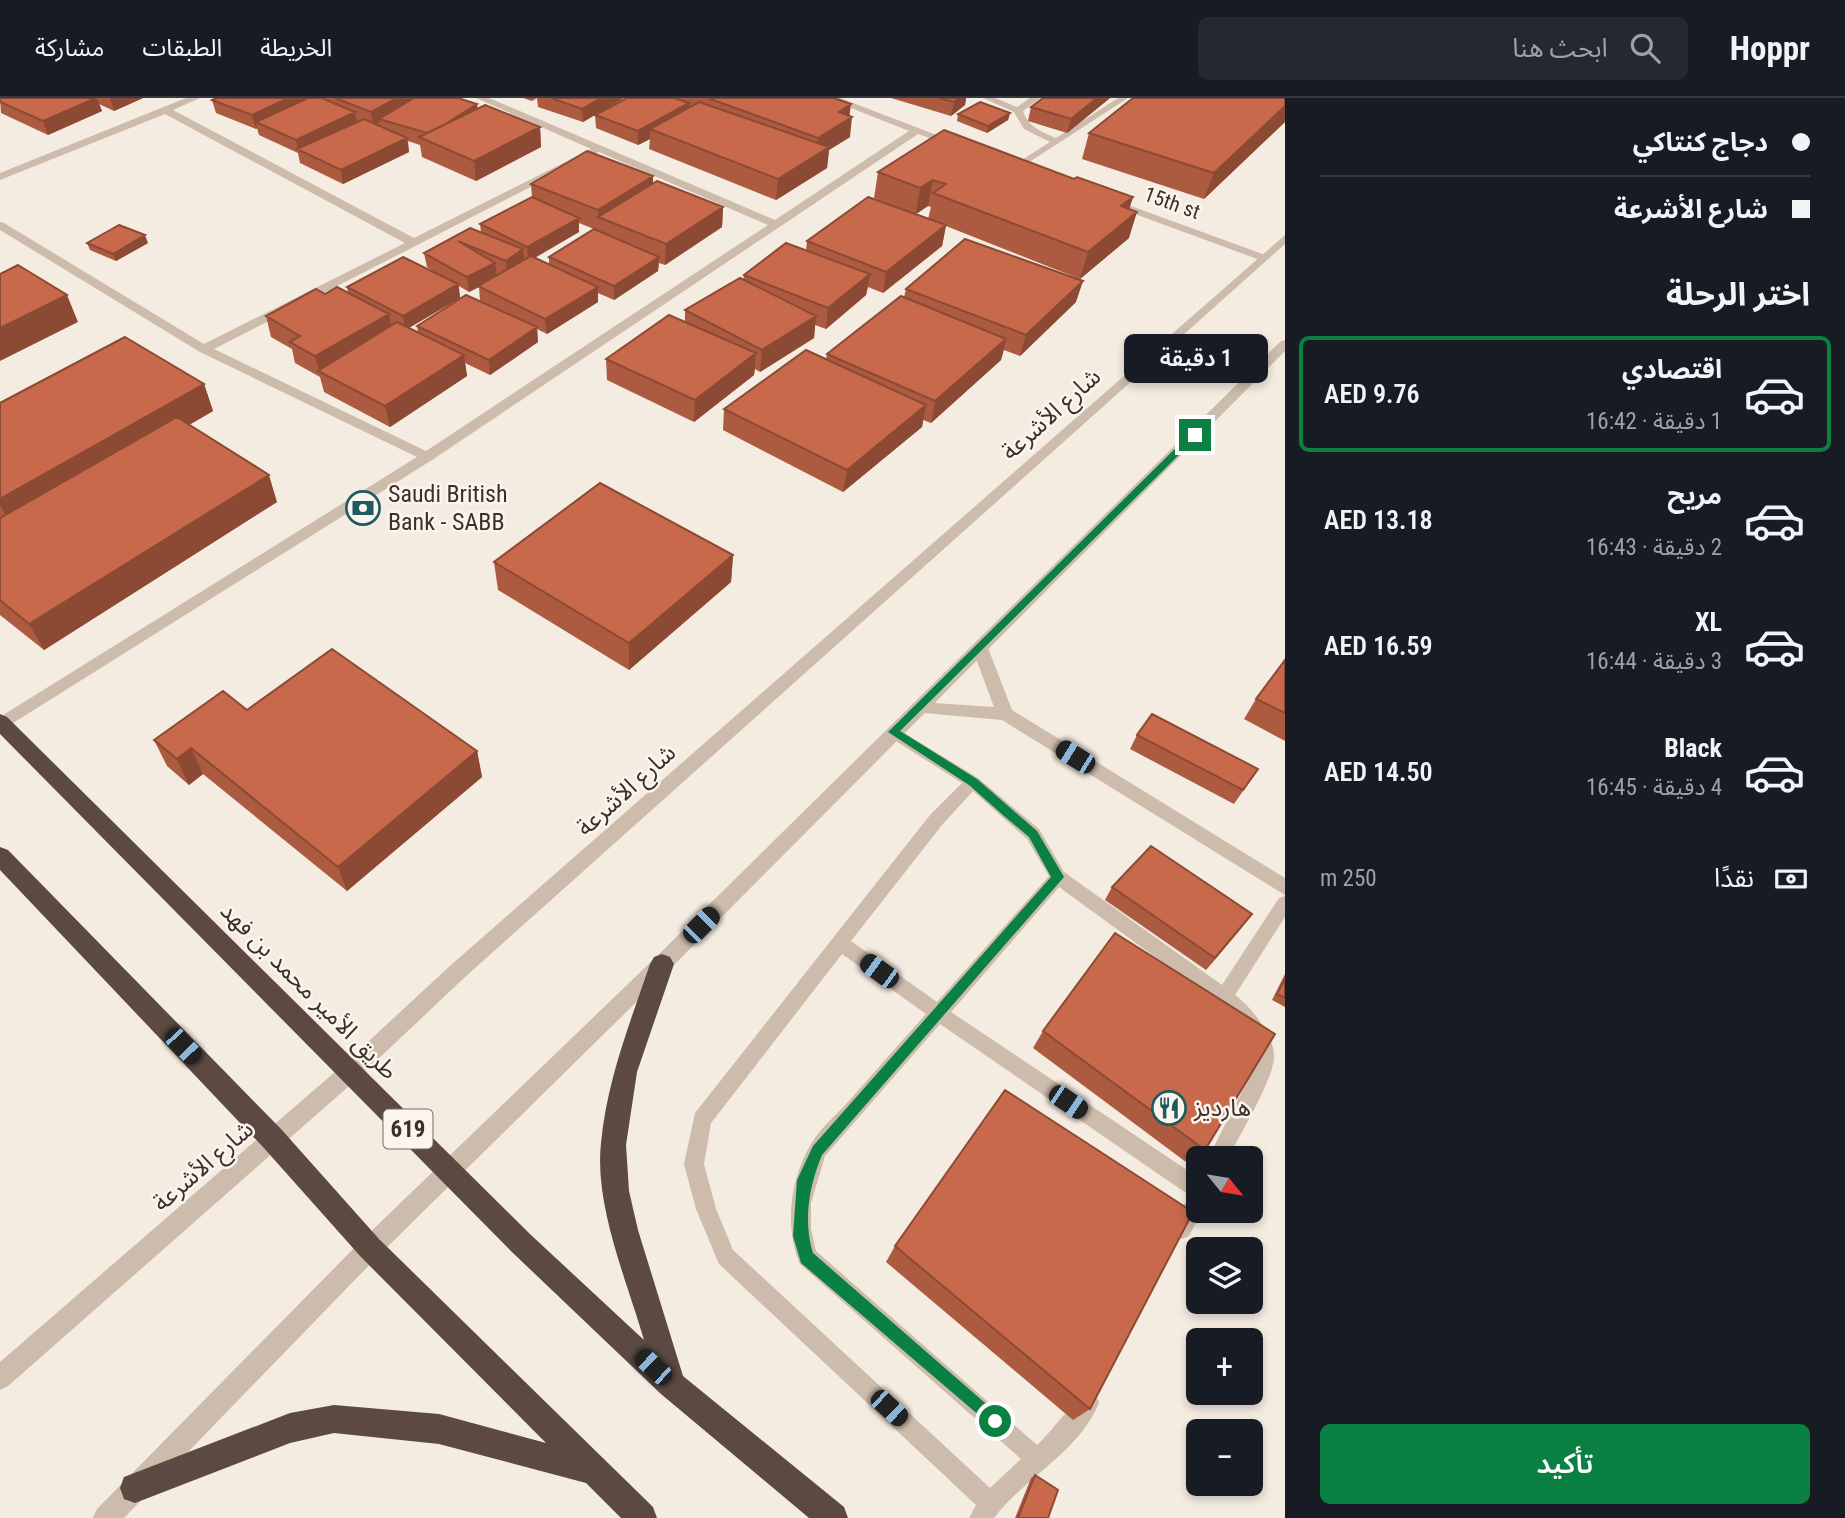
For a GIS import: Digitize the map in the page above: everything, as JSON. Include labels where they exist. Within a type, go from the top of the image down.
[{"type":"highway","name":"طريق الأمير محمد بن فهد","points":[[1,723],[522,1244],[671,1384],[833,1518]]},
{"type":"highway","points":[[0,856],[272,1138],[370,1248],[642,1518]]},
{"type":"highway","points":[[662,964],[625,1072],[613,1144],[616,1191],[625,1230],[671,1384]]},
{"type":"highway","points":[[135,1488],[290,1428],[334,1419],[439,1429],[597,1472]]},
{"type":"street","points":[[0,177],[195,98]]},
{"type":"street","points":[[481,98],[776,224]]},
{"type":"street","points":[[831,98],[967,148]]},
{"type":"street","points":[[165,110],[414,243]]},
{"type":"street","points":[[1,723],[427,457],[917,130]]},
{"type":"street","points":[[204,349],[600,148]]},
{"type":"street","points":[[1004,162],[1030,172]]},
{"type":"street","name":"15th st","points":[[1095,195],[1264,258]]},
{"type":"street","points":[[0,226],[204,349],[427,457]]},
{"type":"street","name":"شارع الأشرعة","points":[[0,1378],[350,1072],[469,962],[1285,238]]},
{"type":"street","points":[[106,1518],[370,1248],[662,964],[1285,344]]},
{"type":"street","points":[[980,648],[1005,714]]},
{"type":"street","points":[[919,708],[1005,714],[1285,887]]},
{"type":"lane","points":[[987,98],[1018,110],[1023,124],[1036,133],[1057,141]]},
{"type":"lane","points":[[1018,110],[1036,98]]},
{"type":"lane","points":[[1017,167],[1124,98]]},
{"type":"lane","points":[[893,732],[973,782],[1033,834],[1058,877],[1238,1007],[1261,1040],[1265,1058],[1256,1083],[1224,1146]]},
{"type":"lane","points":[[973,782],[936,820],[702,1119],[694,1164],[706,1209],[726,1257],[985,1510],[1036,1458],[1059,1440],[1087,1405],[1100,1383]]},
{"type":"lane","points":[[1036,1458],[807,1257],[800,1236],[804,1180],[818,1150],[1058,877]]},
{"type":"lane","points":[[1224,997],[1285,903]]},
{"type":"lane","points":[[840,943],[1186,1181]]},
{"type":"lane","points":[[1174,1244],[1186,1221]]},
{"type":"building","points":[[0,98],[96,98],[43,121],[0,102]]},
{"type":"building","points":[[288,98],[252,115],[212,100]]},
{"type":"building","points":[[308,98],[322,98],[355,112],[296,140],[256,122]]},
{"type":"building","points":[[335,98],[397,98],[371,112]]},
{"type":"building","points":[[414,98],[458,98],[477,104],[427,133],[379,119]]},
{"type":"building","points":[[551,98],[601,98],[582,109]]},
{"type":"building","points":[[627,98],[674,98],[689,103],[638,131],[595,115]]},
{"type":"building","points":[[708,98],[834,98],[851,104],[839,112],[852,117],[818,138]]},
{"type":"building","points":[[939,98],[959,98],[954,102]]},
{"type":"building","points":[[1043,98],[1097,98],[1071,119],[1031,107]]},
{"type":"building","points":[[1133,98],[1285,98],[1285,106],[1214,173],[1089,133]]},
{"type":"building","points":[[699,102],[829,147],[778,179],[650,129]]},
{"type":"building","points":[[980,102],[1010,113],[988,126],[958,114]]},
{"type":"building","points":[[485,105],[540,127],[474,161],[419,137]]},
{"type":"building","points":[[364,119],[407,138],[341,170],[297,149]]},
{"type":"building","points":[[944,130],[1074,179],[1077,177],[1133,197],[1121,206],[1137,212],[1088,252],[933,193],[946,184],[933,180],[920,188],[878,172]]},
{"type":"building","points":[[587,151],[653,176],[598,210],[531,184]]},
{"type":"building","points":[[657,181],[723,207],[666,244],[598,217]]},
{"type":"building","points":[[532,197],[579,218],[527,247],[480,224]]},
{"type":"building","points":[[868,197],[946,225],[886,272],[807,241]]},
{"type":"building","points":[[119,225],[145,235],[113,254],[87,243]]},
{"type":"building","points":[[470,228],[523,249],[506,261],[458,241],[495,263],[467,277],[424,253]]},
{"type":"building","points":[[594,229],[659,257],[614,286],[549,257]]},
{"type":"building","points":[[965,239],[1083,281],[1026,335],[906,289]]},
{"type":"building","points":[[786,243],[870,274],[828,308],[744,275]]},
{"type":"building","points":[[531,256],[598,287],[545,319],[478,286]]},
{"type":"building","points":[[403,257],[458,284],[403,316],[347,287]]},
{"type":"building","points":[[18,265],[67,295],[0,328],[0,274]]},
{"type":"building","points":[[740,278],[816,316],[762,350],[685,310]]},
{"type":"building","points":[[337,287],[389,314],[315,356],[290,342],[300,336],[266,316],[316,289],[325,294]]},
{"type":"building","points":[[466,295],[537,327],[489,360],[417,326]]},
{"type":"building","points":[[901,296],[1006,339],[935,401],[827,354]]},
{"type":"building","points":[[669,315],[756,353],[695,400],[606,359]]},
{"type":"building","points":[[397,322],[464,355],[385,406],[318,371]]},
{"type":"building","points":[[125,337],[204,384],[0,499],[0,403]]},
{"type":"building","points":[[806,350],[926,405],[847,470],[724,409]]},
{"type":"building","points":[[177,417],[269,475],[29,624],[0,600],[0,518]]},
{"type":"building","points":[[600,483],[733,555],[629,643],[494,562]]},
{"type":"building","points":[[332,649],[477,751],[338,867],[191,748],[177,759],[154,740],[223,691],[247,710]]},
{"type":"building","points":[[1285,660],[1285,713],[1256,699]]},
{"type":"building","points":[[1152,714],[1258,769],[1243,790],[1137,735]]},
{"type":"building","points":[[1151,846],[1252,914],[1215,958],[1112,887]]},
{"type":"building","name":"هارديز","points":[[1115,933],[1275,1034],[1207,1146],[1200,1146],[1043,1031]]},
{"type":"building","points":[[1285,979],[1285,998],[1277,994]]},
{"type":"building","points":[[1005,1090],[1186,1207],[1187,1223],[1090,1409],[895,1246]]},
{"type":"building","points":[[1035,1475],[1058,1490],[1048,1518],[1018,1518]]},
{"type":"place","name":"Saudi British Bank - SABB","points":[[363,508]]},
{"type":"place","name":"هارديز","points":[[1169,1108]]},
{"type":"route","points":[[995,1421],[807,1257],[800,1236],[804,1180],[818,1150],[1058,877],[1033,834],[973,782],[893,732],[1195,435]]}]
